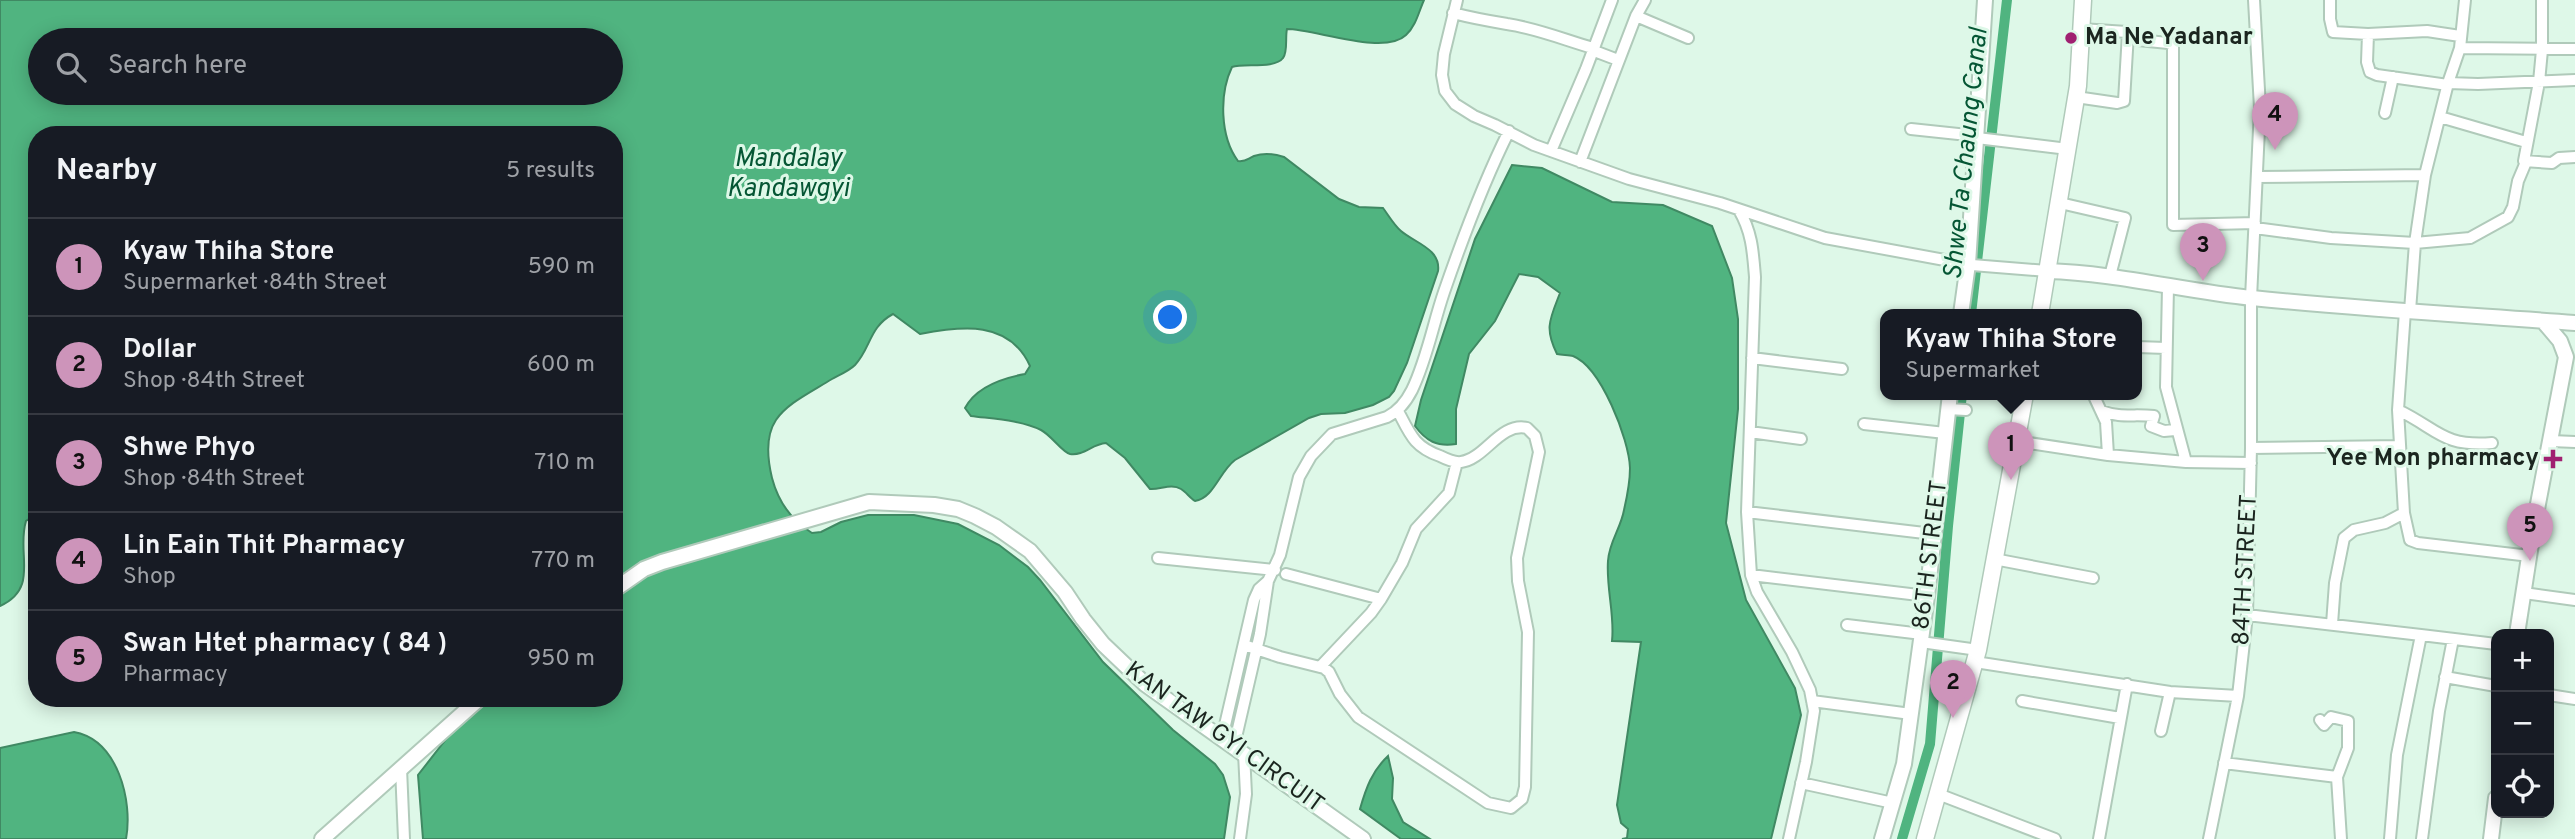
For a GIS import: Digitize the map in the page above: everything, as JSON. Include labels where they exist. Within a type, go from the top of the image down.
[{"type":"main road","points":[[2041,309],[2076,97],[2083,0]]},
{"type":"main road","points":[[1925,839],[1976,656],[2024,400]]},
{"type":"street","points":[[1457,0],[1444,54],[1442,75],[1445,91],[1455,104],[1534,145],[1580,162],[1825,238],[1970,265],[2110,276],[2251,298],[2575,323]]},
{"type":"street","points":[[1551,151],[1612,0]]},
{"type":"street","points":[[1580,162],[1618,60],[1636,16],[1646,0]]},
{"type":"street","points":[[1962,309],[1970,265],[1985,0]]},
{"type":"street","name":"84TH STREET","points":[[2208,839],[2238,696],[2247,615],[2251,298],[2259,80],[2254,0]]},
{"type":"street","points":[[2330,0],[2333,32],[2368,34],[2427,31],[2460,42],[2542,50],[2575,49]]},
{"type":"street","points":[[2465,0],[2460,42],[2425,175],[2415,243],[2398,410],[2404,513],[2408,536],[2410,540],[2418,543],[2530,556]]},
{"type":"street","points":[[2081,29],[2128,33],[2138,40],[2173,45],[2173,225],[2255,225],[2332,238],[2415,243],[2470,238],[2508,217],[2526,162],[2526,142],[2530,134],[2539,82],[2542,0]]},
{"type":"street","points":[[1453,13],[1484,22],[1531,29],[1593,48],[1618,60]]},
{"type":"street","points":[[1636,16],[1688,38]]},
{"type":"street","points":[[2076,97],[2118,103],[2124,101],[2128,33]]},
{"type":"street","points":[[2368,34],[2368,69],[2374,74],[2448,84],[2575,79]]},
{"type":"street","points":[[2385,113],[2393,77]]},
{"type":"street","points":[[2440,117],[2526,142]]},
{"type":"street","points":[[1911,129],[2068,149]]},
{"type":"street","points":[[1240,839],[1246,794],[1233,746],[1244,645],[1259,589],[1281,572],[1299,477],[1318,447],[1341,430],[1375,422],[1398,411],[1413,388],[1443,294],[1486,178],[1509,131]]},
{"type":"street","points":[[2526,162],[2554,163],[2559,158],[2575,157]]},
{"type":"street","points":[[2257,177],[2425,175]]},
{"type":"street","points":[[2060,203],[2125,218],[2110,276]]},
{"type":"street","points":[[1739,210],[1753,242],[1755,277],[1747,512],[1751,575],[1757,592],[1792,652],[1810,690],[1814,711],[1789,839]]},
{"type":"street","points":[[2168,287],[2166,387],[2175,430],[2186,462]]},
{"type":"street","points":[[2518,629],[2540,492],[2571,353],[2543,321]]},
{"type":"street","points":[[2142,347],[2166,348]]},
{"type":"street","points":[[1752,358],[1842,369]]},
{"type":"street","points":[[2096,400],[2106,422],[2108,455]]},
{"type":"street","name":"86TH STREET","points":[[1882,839],[1903,764],[1911,714],[1929,641],[1927,596],[1945,433],[1957,407]]},
{"type":"street","points":[[2398,410],[2416,419],[2435,434],[2453,441],[2472,445],[2492,443]]},
{"type":"street","points":[[1244,645],[1329,672],[1340,694],[1358,717],[1488,803],[1505,808],[1519,803],[1525,788],[1528,632],[1518,581],[1517,558],[1538,443],[1527,428],[1516,428],[1501,435],[1467,460],[1457,462],[1416,444],[1398,411]]},
{"type":"street","points":[[2101,411],[2118,417],[2137,414],[2154,416],[2151,426],[2164,431],[2175,430]]},
{"type":"street","points":[[1864,424],[1945,433]]},
{"type":"street","points":[[1750,432],[1801,439]]},
{"type":"street","points":[[2016,441],[2108,455],[2186,462],[2251,463]]},
{"type":"street","points":[[2552,441],[2575,442]]},
{"type":"street","points":[[2251,448],[2400,446]]},
{"type":"street","points":[[1320,667],[1381,600],[1402,563],[1416,529],[1449,493],[1457,462]]},
{"type":"street","name":"KAN TAW GYI CIRCUIT","points":[[623,584],[644,569],[662,562],[869,502],[909,502],[958,509],[996,527],[1030,551],[1118,661],[1145,684],[1363,839]]},
{"type":"street","points":[[1747,512],[1933,534]]},
{"type":"street","points":[[2332,624],[2335,583],[2344,538],[2354,530],[2385,523],[2404,513]]},
{"type":"street","points":[[1158,558],[1281,572],[1381,600]]},
{"type":"street","points":[[1994,559],[2093,578]]},
{"type":"street","points":[[1751,575],[1927,596]]},
{"type":"street","points":[[1233,746],[1256,648],[1268,581]]},
{"type":"street","points":[[2524,593],[2575,600]]},
{"type":"street","points":[[2247,615],[2491,643]]},
{"type":"street","points":[[1847,625],[1929,641],[1976,656],[2171,692],[2238,696]]},
{"type":"street","points":[[2390,839],[2397,755],[2421,635]]},
{"type":"street","points":[[2422,839],[2453,639]]},
{"type":"street","points":[[2445,677],[2491,684]]},
{"type":"street","points":[[2099,839],[2127,684]]},
{"type":"street","points":[[2161,731],[2171,692]]},
{"type":"street","points":[[2554,696],[2575,699]]},
{"type":"street","points":[[1812,701],[1911,714]]},
{"type":"street","points":[[2022,701],[2120,718]]},
{"type":"street","points":[[322,839],[470,707]]},
{"type":"street","points":[[2320,720],[2324,725],[2331,718],[2348,721],[2348,748],[2337,777],[2341,839]]},
{"type":"street","points":[[2224,763],[2337,777]]},
{"type":"street","points":[[401,768],[404,839]]},
{"type":"street","points":[[1801,783],[1893,803]]},
{"type":"street","points":[[1938,794],[2054,839]]},
{"type":"street","points":[[2491,839],[2494,818]]},
{"type":"water","name":"Mandalay Kandawgyi","points":[[0,0],[1424,0],[1412,27],[1396,41],[1366,42],[1287,29],[1285,52],[1279,61],[1267,65],[1232,67],[1223,102],[1228,140],[1238,161],[1261,154],[1284,157],[1339,199],[1359,207],[1383,208],[1401,231],[1426,247],[1435,257],[1438,271],[1407,363],[1389,397],[1345,413],[1321,414],[1309,418],[1235,460],[1212,490],[1202,499],[1195,501],[1177,487],[1150,489],[1125,458],[1106,443],[1070,454],[1045,432],[1033,427],[1007,420],[971,416],[965,408],[976,394],[999,381],[1025,374],[1030,366],[1021,351],[1010,340],[983,330],[952,329],[920,334],[893,314],[879,325],[855,365],[789,406],[772,427],[768,457],[778,494],[792,516],[812,533],[868,515],[914,515],[958,524],[999,545],[1028,567],[1103,662],[1173,730],[1215,764],[1223,775],[1230,797],[1224,839],[423,839],[418,775],[476,707],[623,707],[623,126],[28,126],[28,520],[24,533],[23,580],[20,590],[0,606]]},
{"type":"water","points":[[1512,165],[1542,168],[1612,202],[1663,205],[1712,226],[1732,278],[1738,319],[1738,409],[1726,523],[1746,600],[1795,688],[1801,715],[1771,839],[1622,839],[1627,838],[1628,829],[1621,823],[1617,805],[1641,642],[1612,641],[1608,561],[1625,505],[1630,468],[1619,423],[1594,374],[1573,356],[1557,354],[1553,345],[1550,323],[1560,293],[1538,277],[1519,274],[1495,321],[1469,354],[1456,409],[1456,444],[1432,442],[1415,426],[1421,400],[1475,239]]},
{"type":"water","points":[[74,732],[89,737],[112,759],[119,774],[127,807],[126,839],[0,839],[0,748]]},
{"type":"water","points":[[1388,756],[1393,778],[1392,799],[1403,822],[1430,839],[1401,839],[1360,809],[1370,780]]},
{"type":"waterway","name":"Shwe Ta Chaung Canal","points":[[1972,309],[2007,0]]},
{"type":"waterway","name":"Shwe Ta Chaung Canal","points":[[1902,839],[1930,744],[1961,400]]},
{"type":"place","name":"Ma Ne Yadanar","points":[[2071,38]]},
{"type":"place","name":"Lin Eain Thit Pharmacy","points":[[2275,150]]},
{"type":"place","name":"Shwe Phyo","points":[[2203,281]]},
{"type":"place","name":"Yee Mon pharmacy","points":[[2553,459]]},
{"type":"place","name":"Kyaw Thiha Store","points":[[2011,480]]},
{"type":"place","name":"Swan Htet pharmacy ( 84 )","points":[[2530,561]]},
{"type":"place","name":"Dollar","points":[[1953,718]]}]
